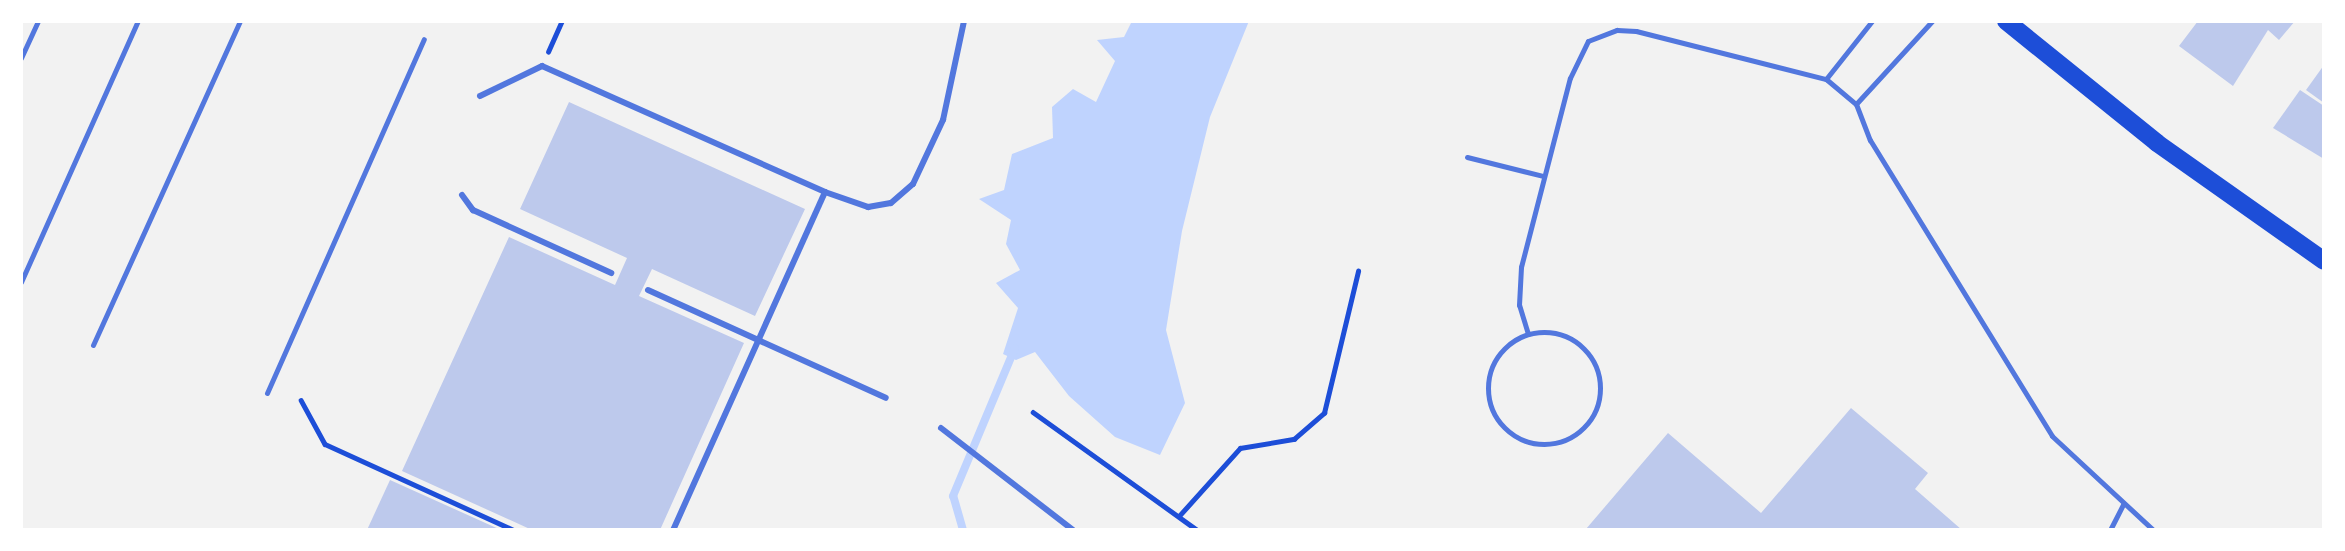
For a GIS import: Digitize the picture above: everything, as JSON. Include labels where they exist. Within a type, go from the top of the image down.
[{"type":"main road","points":[[2006,21],[2179,159],[2324,261]]},
{"type":"street","points":[[480,96],[541,66],[825,192],[868,207],[891,203],[912,184],[943,120],[964,21]]},
{"type":"street","points":[[673,530],[825,192]]},
{"type":"street","points":[[462,195],[473,210],[611,273]]},
{"type":"street","points":[[648,290],[886,398]]},
{"type":"street","points":[[941,428],[1073,530]]},
{"type":"lane","points":[[21,58],[38,21]]},
{"type":"lane","points":[[21,282],[138,21]]},
{"type":"lane","points":[[93,345],[240,21]]},
{"type":"lane","points":[[1826,79],[1872,21]]},
{"type":"lane","points":[[1856,104],[1931,21]]},
{"type":"lane","points":[[1528,334],[1519,305],[1521,267],[1542,176],[1570,78],[1588,41],[1617,30],[1826,79],[1856,104],[1870,140],[2052,436],[2153,530]]},
{"type":"lane","points":[[267,393],[424,39]]},
{"type":"lane","points":[[1467,157],[1542,176]]},
{"type":"lane","points":[[1528,334],[1571,338],[1599,372],[1594,415],[1561,443],[1518,439],[1490,405],[1494,362],[1528,334]]},
{"type":"lane","points":[[2110,530],[2123,504]]},
{"type":"path","points":[[541,66],[562,21]]},
{"type":"path","points":[[1179,516],[1240,448],[1294,439],[1324,413],[1358,271]]},
{"type":"path","points":[[301,400],[325,444],[514,530]]},
{"type":"path","points":[[1033,411],[1197,530]]},
{"type":"water","points":[[1132,21],[1249,21],[1210,117],[1182,231],[1166,330],[1185,403],[1160,455],[1115,437],[1069,396],[1035,352],[1016,360],[1003,354],[1018,308],[996,283],[1020,270],[1006,244],[1011,220],[979,199],[1004,190],[1012,154],[1053,138],[1052,107],[1073,89],[1096,102],[1115,61],[1097,40],[1124,37]]},
{"type":"building","points":[[2198,21],[2295,21],[2279,40],[2268,30],[2233,86],[2179,46]]},
{"type":"building","points":[[2324,65],[2324,103],[2306,90]]},
{"type":"building","points":[[2300,90],[2324,106],[2324,159],[2273,128]]},
{"type":"building","points":[[569,102],[805,209],[755,316],[652,269],[639,296],[744,343],[660,530],[532,530],[402,471],[509,237],[615,285],[627,258],[520,209]]},
{"type":"building","points":[[1851,408],[1928,473],[1915,489],[1962,530],[1586,529],[1668,433],[1761,513]]},
{"type":"building","points":[[390,480],[501,530],[367,530]]},
{"type":"waterway","points":[[963,530],[953,496],[1015,348]]}]
